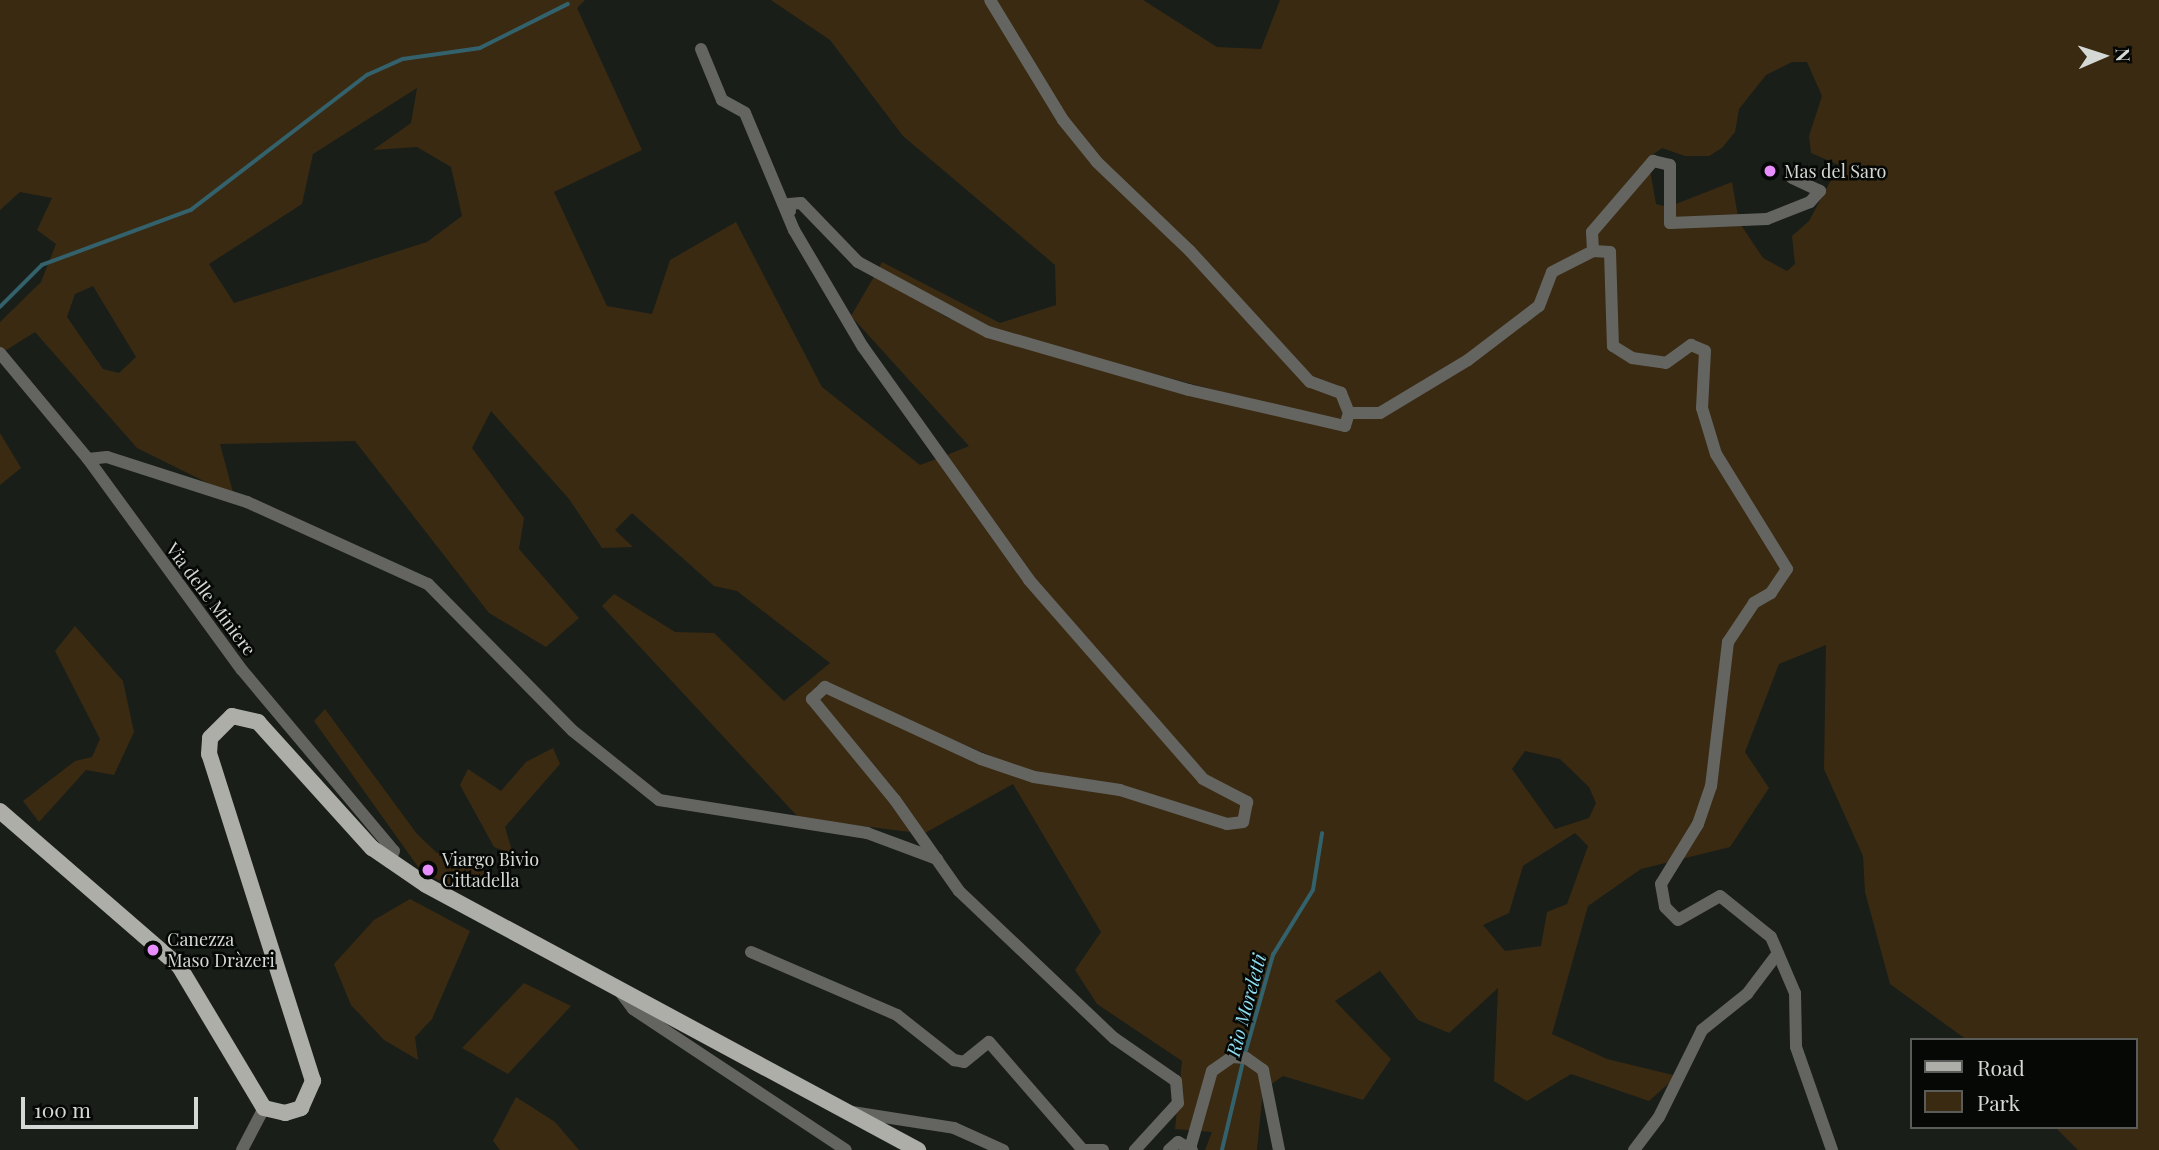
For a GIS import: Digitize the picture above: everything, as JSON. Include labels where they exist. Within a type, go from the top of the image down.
[{"type":"main road","points":[[0,811],[179,965],[264,1108],[285,1113],[301,1108],[313,1081],[209,754],[220,724],[232,716],[258,722],[389,862],[918,1150]]},
{"type":"street","points":[[990,0],[1063,120],[1097,162],[1190,251],[1310,382],[1341,393],[1349,413],[1345,426],[1278,413],[988,332],[909,295],[858,262],[801,204],[789,204],[794,230],[863,347],[1029,580],[1203,779],[1247,803],[1243,822],[1227,824],[1119,790],[1034,777],[817,688],[812,699],[938,859],[959,891],[1114,1038],[1176,1081],[1178,1103],[1135,1150]]},
{"type":"street","points":[[701,49],[723,100],[744,113],[790,211]]},
{"type":"street","points":[[1593,251],[1592,232],[1653,161],[1670,165],[1670,223],[1767,219],[1810,202],[1820,191],[1792,178]]},
{"type":"street","points":[[1349,413],[1380,413],[1468,360],[1539,306],[1552,272],[1593,251],[1610,253],[1613,346],[1632,358],[1665,363],[1691,345],[1705,351],[1702,408],[1716,454],[1787,569],[1771,593],[1754,603],[1728,642],[1711,786],[1698,824],[1661,884],[1665,907],[1678,920],[1720,896],[1771,937],[1795,993],[1796,1046],[1832,1150]]},
{"type":"street","name":"Via delle Miniere","points":[[0,353],[88,459],[235,662],[394,851],[389,862]]},
{"type":"street","points":[[88,459],[107,457],[247,502],[428,584],[573,731],[659,800],[867,833],[938,859]]},
{"type":"street","points":[[751,952],[897,1015],[954,1060],[964,1062],[989,1042],[1081,1149],[1102,1150]]},
{"type":"street","points":[[1634,1150],[1659,1117],[1702,1030],[1747,995],[1778,953]]},
{"type":"street","points":[[618,988],[632,1009],[846,1150]]},
{"type":"street","points":[[1169,1150],[1178,1142],[1191,1147],[1212,1070],[1232,1057],[1246,1058],[1263,1070],[1279,1150]]},
{"type":"street","points":[[242,1150],[264,1108]]},
{"type":"street","points":[[850,1112],[954,1128],[1003,1150]]},
{"type":"green space","points":[[0,0],[585,0],[577,8],[642,150],[554,192],[607,306],[652,314],[670,260],[736,222],[822,387],[920,465],[944,456],[991,529],[1202,780],[1245,804],[1241,820],[1227,822],[1035,775],[826,685],[816,686],[811,700],[918,833],[799,818],[602,606],[614,594],[675,632],[714,633],[784,701],[830,663],[737,591],[714,586],[632,513],[615,530],[633,547],[602,548],[569,499],[491,411],[472,448],[524,518],[519,549],[579,618],[546,647],[489,613],[355,441],[220,444],[234,496],[137,448],[35,332],[0,354],[0,322],[41,282],[56,244],[37,230],[52,198],[20,192],[0,210]],"holes":[[[417,88],[411,123],[373,150],[417,147],[451,167],[462,216],[427,242],[234,303],[209,264],[302,204],[313,154]],[[93,286],[136,357],[119,373],[103,369],[67,317],[75,294]]]},
{"type":"green space","points":[[771,0],[988,0],[1062,121],[1279,354],[1339,395],[1344,424],[988,330],[877,272],[882,262],[1000,323],[1056,305],[1055,265],[903,136],[830,40]]},
{"type":"green space","points":[[992,0],[1143,0],[1217,47],[1261,49],[1280,0],[2159,0],[2159,1150],[2078,1150],[2057,1129],[2138,1129],[2138,1038],[1964,1038],[1890,984],[1865,892],[1863,856],[1824,769],[1826,645],[1779,664],[1745,752],[1769,788],[1730,847],[1641,869],[1588,906],[1552,1034],[1607,1059],[1677,1076],[1649,1101],[1571,1074],[1527,1101],[1494,1081],[1498,988],[1449,1033],[1418,1020],[1380,971],[1335,1001],[1391,1059],[1363,1100],[1283,1076],[1263,1090],[1257,1150],[1205,1150],[1212,1132],[1175,1129],[1182,1061],[1097,1004],[1075,970],[1101,932],[1013,784],[925,833],[814,699],[819,689],[980,760],[1244,823],[1249,802],[1204,778],[1030,579],[947,455],[969,446],[851,316],[875,275],[948,318],[1346,428],[1342,392],[1311,381],[1098,160],[1065,120]],"holes":[[[1792,62],[1807,62],[1822,96],[1809,136],[1811,153],[1839,165],[1809,221],[1792,236],[1795,264],[1787,271],[1763,258],[1739,222],[1732,182],[1668,207],[1656,204],[1648,158],[1662,148],[1685,156],[1709,156],[1722,148],[1735,132],[1739,109],[1766,75]],[[1525,751],[1560,759],[1589,787],[1596,803],[1589,818],[1555,829],[1512,769]],[[1575,833],[1588,846],[1567,904],[1547,912],[1541,946],[1505,951],[1483,925],[1509,913],[1523,866]]]},
{"type":"green space","points":[[0,433],[21,468],[0,485]]},
{"type":"green space","points":[[75,626],[123,681],[134,732],[114,775],[86,770],[39,822],[23,801],[75,761],[92,757],[100,739],[55,651]]},
{"type":"green space","points":[[325,709],[417,834],[437,853],[482,861],[485,873],[458,890],[421,871],[314,721]]},
{"type":"green space","points":[[553,748],[560,764],[505,827],[513,854],[494,847],[460,785],[468,769],[501,791],[526,762]]},
{"type":"green space","points":[[410,899],[470,931],[432,1019],[415,1037],[418,1060],[384,1040],[351,1005],[334,964],[374,920]]},
{"type":"green space","points":[[524,983],[571,1006],[508,1074],[462,1048]]},
{"type":"green space","points":[[516,1097],[555,1122],[579,1150],[500,1150],[493,1141]]},
{"type":"waterway","points":[[0,307],[42,265],[191,210],[367,75],[403,59],[480,48],[568,4]]},
{"type":"waterway","name":"Rio Moreletti","points":[[1245,1054],[1273,955],[1313,890],[1322,834]]},
{"type":"waterway","name":"Rio Moreletti","points":[[1222,1150],[1243,1062]]},
{"type":"place","name":"Mas del Saro","points":[[1770,171]]},
{"type":"place","name":"Viargo Bivio Cittadella","points":[[428,870]]},
{"type":"place","name":"Canezza Maso Dràzeri","points":[[153,950]]}]
